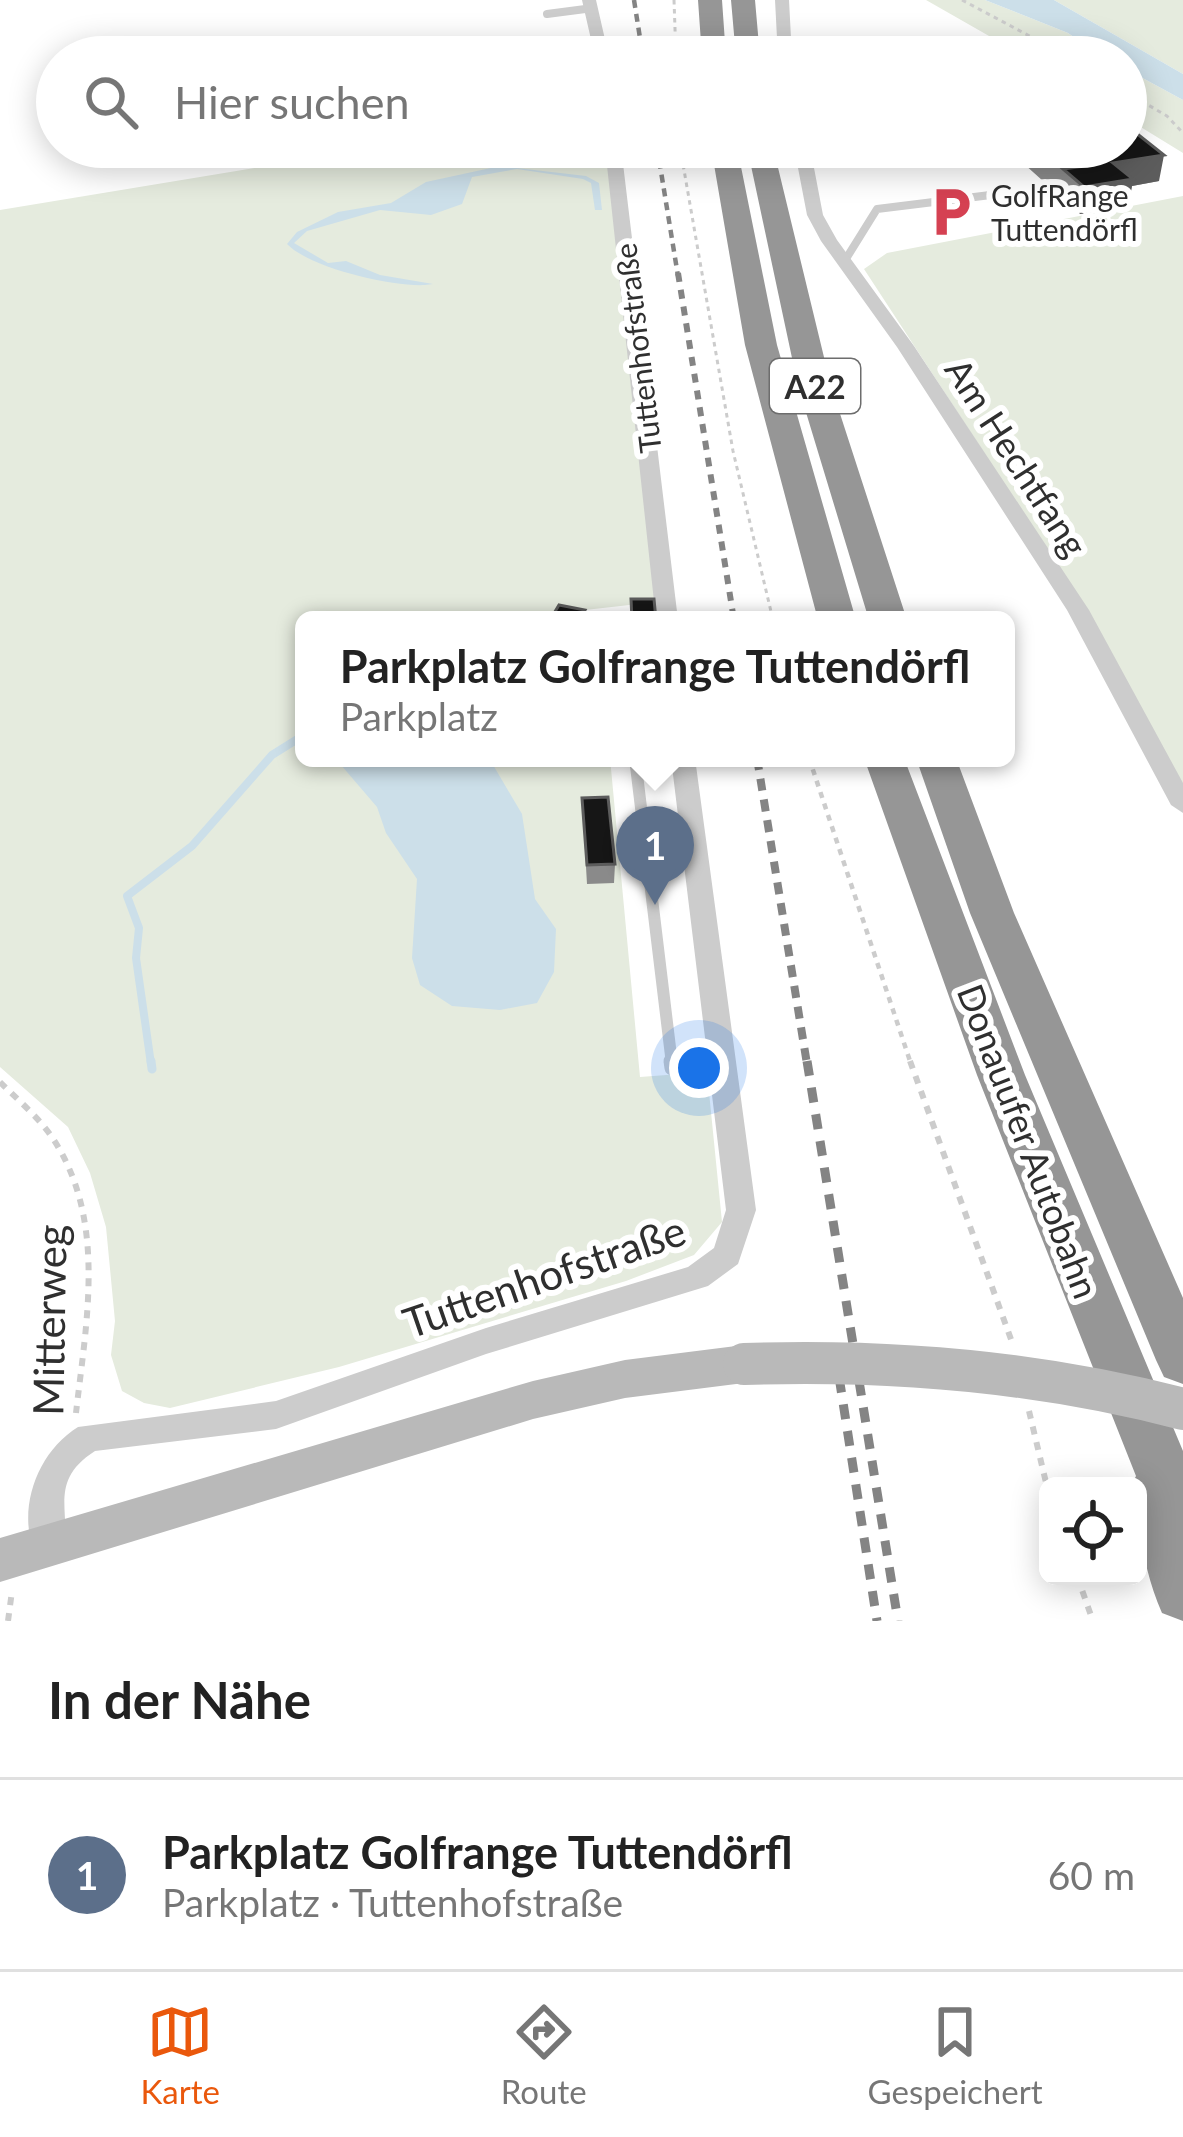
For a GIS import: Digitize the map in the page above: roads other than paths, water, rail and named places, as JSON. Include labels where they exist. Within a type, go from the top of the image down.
[{"type":"highway","points":[[710,0],[713,36]]},
{"type":"highway","points":[[743,0],[746,36]]},
{"type":"highway","name":"A22","points":[[728,168],[761,345],[835,611]]},
{"type":"highway","name":"A22","points":[[765,168],[804,345],[853,519],[885,611]]},
{"type":"highway","name":"Donauufer Autobahn","points":[[887,767],[1001,1075],[1163,1420],[1183,1520]]},
{"type":"highway","name":"Donauufer Autobahn","points":[[939,767],[992,913],[1183,1360]]},
{"type":"highway","points":[[1163,1420],[1183,1593]]},
{"type":"street","points":[[782,0],[784,36]]},
{"type":"street","points":[[591,4],[598,36]]},
{"type":"street","name":"Tuttenhofstraße","points":[[616,168],[666,611]]},
{"type":"street","name":"Am Hechtfang","points":[[806,168],[815,215],[1078,610],[1183,805]]},
{"type":"street","name":"Tuttenhofstraße","points":[[48,1546],[44,1502],[65,1455],[78,1443],[103,1434],[276,1415],[485,1341],[697,1277],[727,1255],[740,1226],[740,1190],[684,767]]},
{"type":"street","points":[[0,1560],[533,1400],[625,1379],[744,1364],[887,1361],[1045,1377],[1163,1420]]},
{"type":"lane","points":[[547,14],[591,4]]},
{"type":"lane","points":[[844,262],[864,223],[878,209],[1085,184]]},
{"type":"lane","points":[[636,767],[672,1068],[720,1064]]},
{"type":"water","points":[[985,0],[1054,0],[1117,36],[1068,33]]},
{"type":"water","points":[[1147,53],[1183,74],[1183,100],[1147,80]]},
{"type":"water","points":[[491,168],[517,168],[586,176],[599,183],[602,210],[595,210],[591,183],[583,179],[517,169],[472,177],[462,204],[431,215],[380,210],[307,231],[294,243],[328,263],[346,261],[380,275],[433,284],[425,285],[352,274],[314,261],[287,244],[297,232],[338,212],[391,203],[426,182]]},
{"type":"water","points":[[343,767],[494,767],[522,814],[535,899],[556,929],[554,972],[537,1003],[500,1010],[452,1006],[420,985],[412,958],[417,879],[386,833],[377,807]]},
{"type":"waterway","points":[[151,1064],[136,958],[139,928],[127,896],[192,846],[272,755],[295,741]]},
{"type":"waterway","points":[[151,1061],[152,1069]]},
{"type":"railway","points":[[634,0],[640,36]]},
{"type":"railway","points":[[660,168],[678,276]]},
{"type":"railway","points":[[678,273],[733,611]]},
{"type":"railway","points":[[758,767],[807,1064]]},
{"type":"railway","points":[[807,1061],[898,1621]]},
{"type":"railway","points":[[835,1351],[877,1621]]},
{"type":"place","name":"GolfRange Tuttendörfl","points":[[951,212]]},
{"type":"place","name":"Parkplatz Golfrange Tuttendörfl","points":[[655,905]]}]
